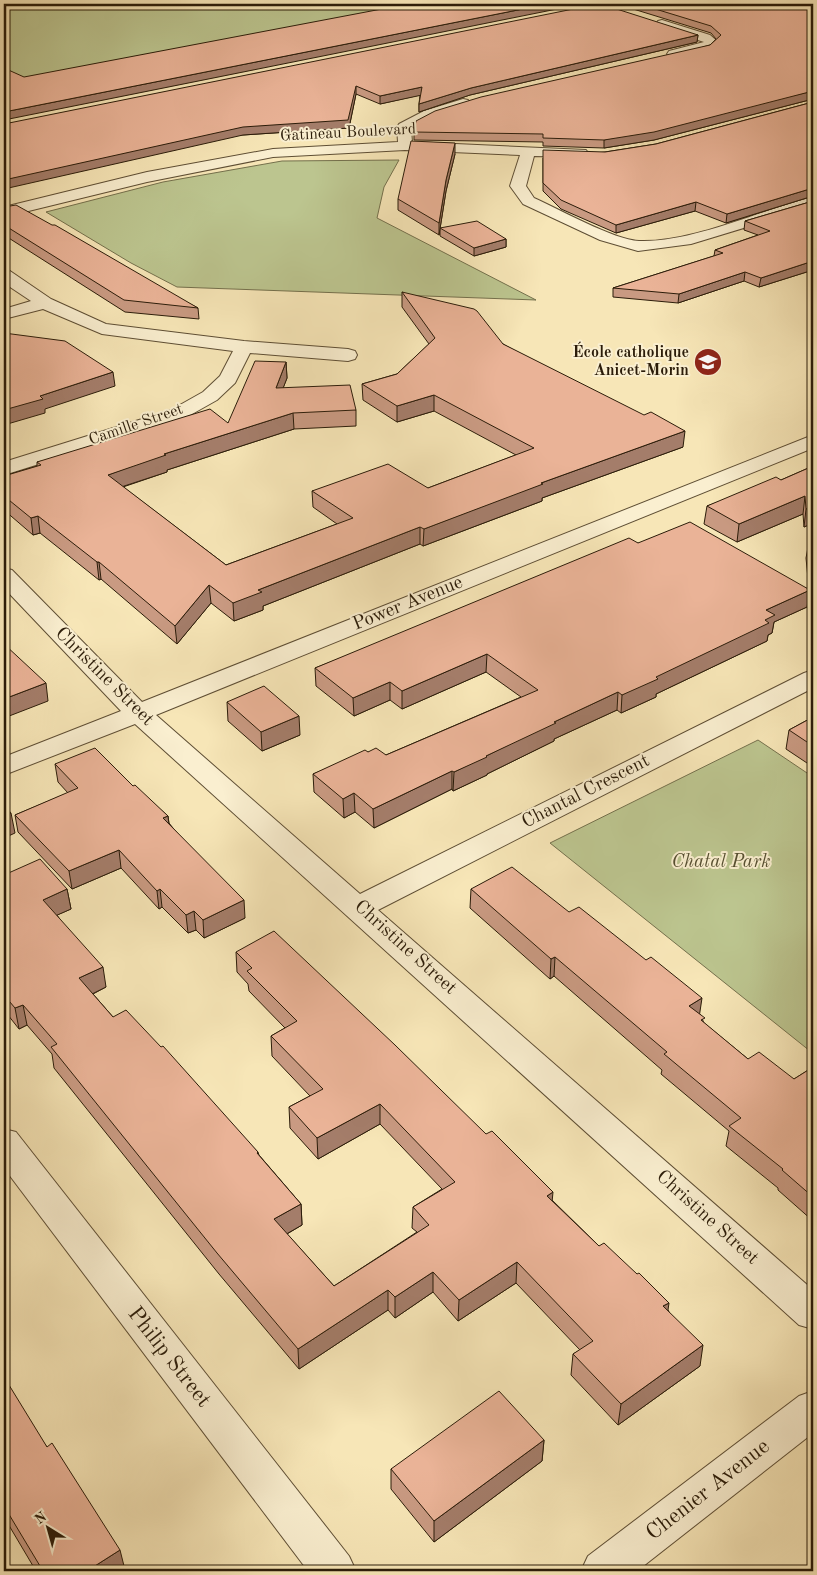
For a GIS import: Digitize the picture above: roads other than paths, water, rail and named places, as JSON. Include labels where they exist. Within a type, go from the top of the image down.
[{"type":"street","points":[[653,22],[706,38],[712,42],[705,47],[658,58]]},
{"type":"street","points":[[405,146],[404,126],[429,114],[476,100]]},
{"type":"street","name":"Gatineau Boulevard","points":[[4,212],[147,177],[273,154],[405,146],[595,154]]},
{"type":"street","points":[[528,152],[518,186],[528,201],[606,237],[638,246],[685,241],[813,202]]},
{"type":"street","points":[[4,275],[45,303],[102,329],[244,347],[348,354]]},
{"type":"street","points":[[4,314],[45,303]]},
{"type":"street","name":"Camille Street","points":[[4,469],[178,414],[210,396],[228,379],[244,347]]},
{"type":"street","name":"Power Avenue","points":[[4,767],[813,441]]},
{"type":"street","name":"Christine Street","points":[[4,575],[138,713],[359,907],[813,1313]]},
{"type":"street","name":"Chantal Crescent","points":[[359,907],[813,678]]},
{"type":"street","name":"Philip Street","points":[[4,1142],[334,1571]]},
{"type":"street","name":"Chenier Avenue","points":[[603,1571],[813,1409]]},
{"type":"place","name":"École catholique Anicet-Morin","points":[[708,362]]},
{"type":"park label","name":"Chatal Park","points":[[721,862]]}]
